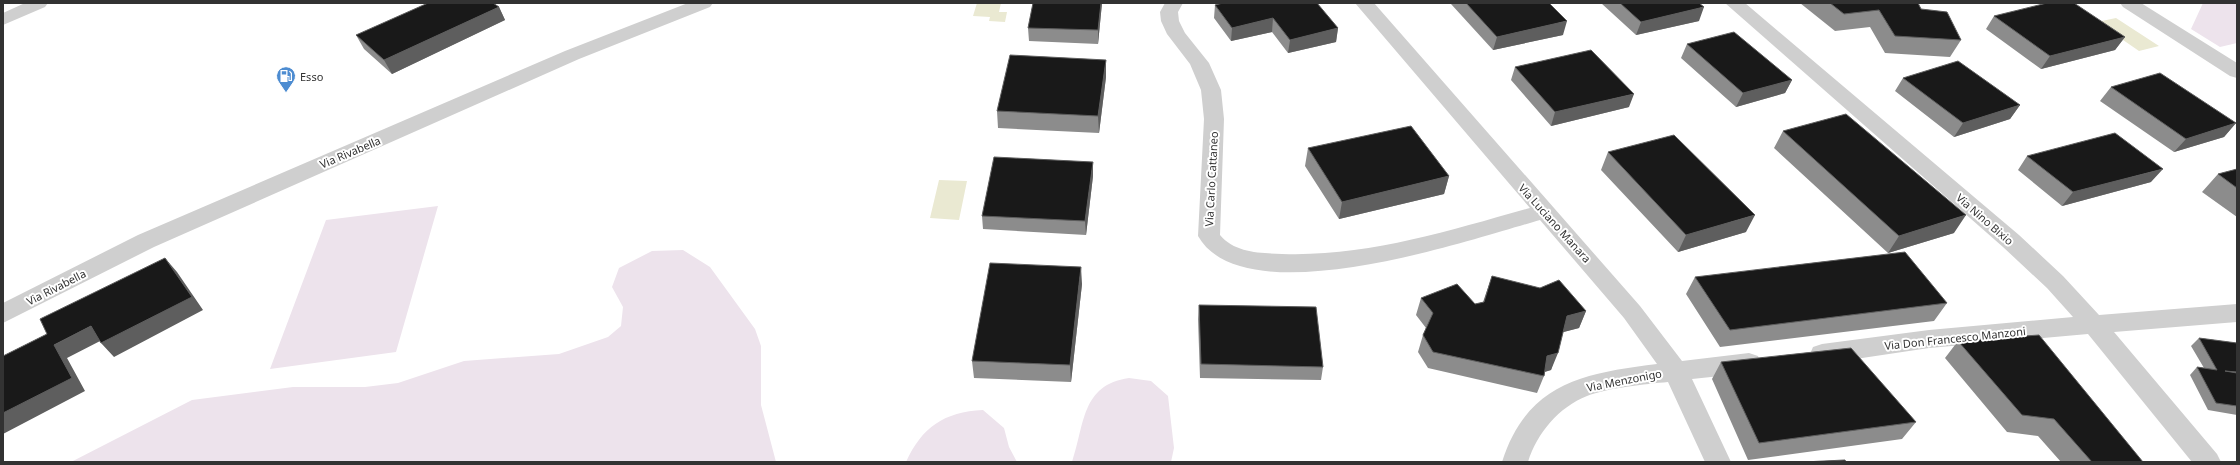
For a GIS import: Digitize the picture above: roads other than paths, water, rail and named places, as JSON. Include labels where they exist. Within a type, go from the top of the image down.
[{"type":"street","points":[[3,20],[39,3]]},
{"type":"street","name":"Via Rivabella","points":[[3,314],[146,240],[572,55],[704,3]]},
{"type":"street","name":"Via Carlo Cattaneo","points":[[1174,3],[1169,12],[1176,34],[1199,63],[1211,90],[1214,119],[1209,236],[1221,249],[1244,259],[1280,263],[1362,259],[1406,250],[1543,212]]},
{"type":"street","name":"Via Luciano Manara","points":[[1364,3],[1543,212],[1585,257],[1632,312],[1675,370],[1718,462]]},
{"type":"street","name":"Via Nino Bixio","points":[[1734,3],[2011,241],[2055,282],[2095,326],[2208,462]]},
{"type":"street","points":[[2129,3],[2237,72]]},
{"type":"street","name":"Via Don Francesco Manzoni","points":[[1802,356],[1929,339],[2237,313]]},
{"type":"street","points":[[1675,370],[1771,360]]},
{"type":"street","name":"Via Menzonigo","points":[[1515,462],[1519,445],[1549,406],[1579,389],[1618,379],[1675,370]]},
{"type":"place","name":"Esso","points":[[286,93]]}]
